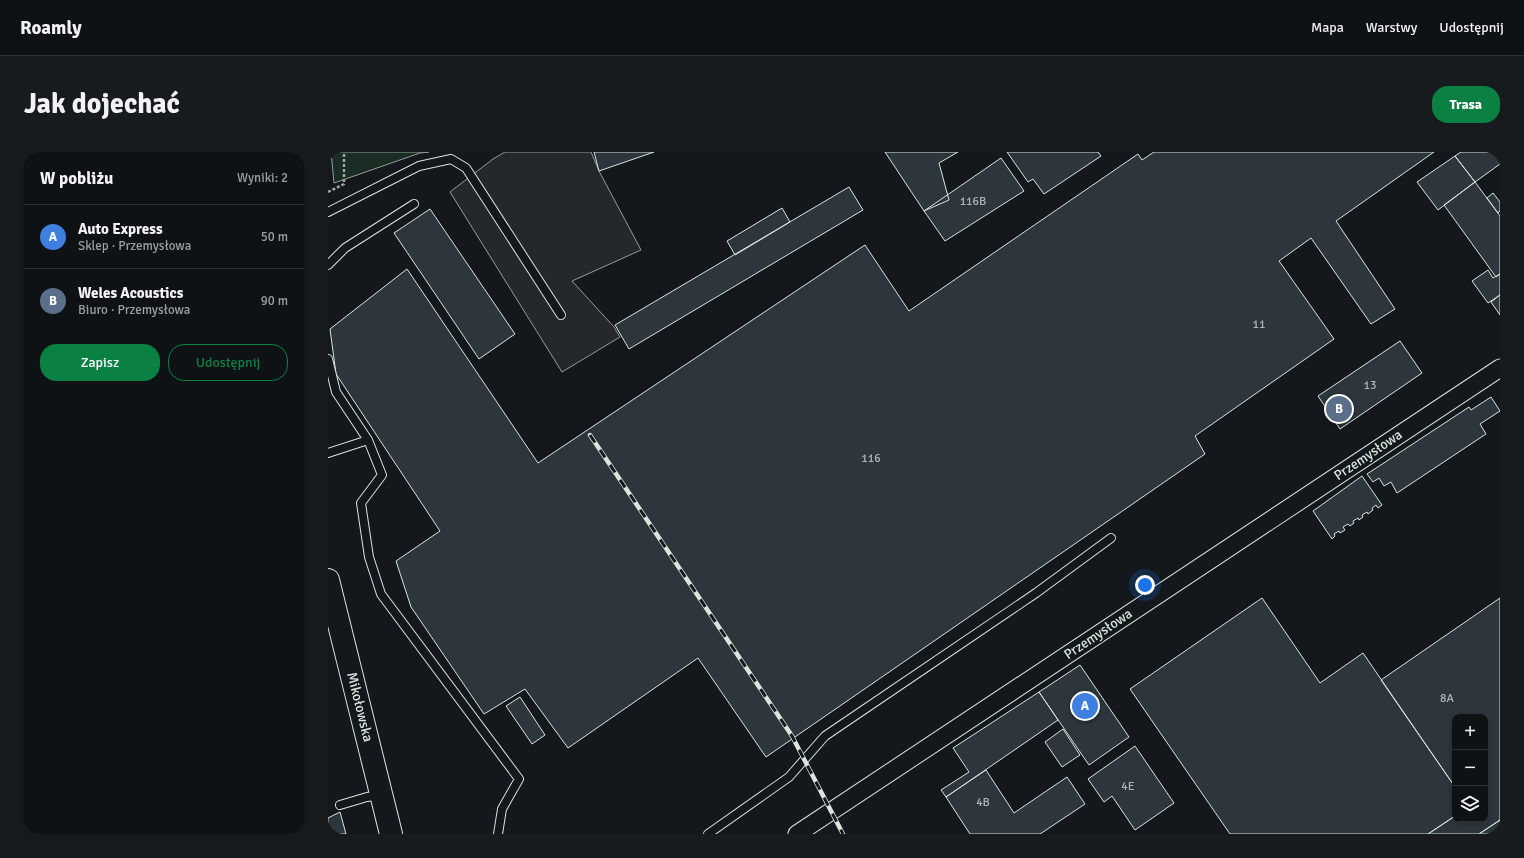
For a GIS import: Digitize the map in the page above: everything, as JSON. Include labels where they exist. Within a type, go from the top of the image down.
[{"type":"main road","name":"Mikołowska","points":[[328,580],[391,834]]},
{"type":"street","name":"Przemysłowa","points":[[797,834],[1500,368]]},
{"type":"lane","points":[[328,212],[419,166],[451,159],[466,168],[561,315]]},
{"type":"lane","points":[[328,265],[345,248],[414,204]]},
{"type":"lane","points":[[328,359],[336,392],[368,440],[382,475],[360,503],[369,557],[381,594],[519,779],[502,809],[498,834]]},
{"type":"lane","points":[[328,453],[368,440]]},
{"type":"lane","points":[[708,834],[789,777],[825,736],[1036,593],[1112,538]]},
{"type":"lane","points":[[340,805],[382,794]]},
{"type":"path","points":[[328,192],[344,184],[344,152]]},
{"type":"green space","points":[[331,152],[429,152],[420,153],[334,183]]},
{"type":"shaded area","points":[[505,152],[591,152],[599,171],[641,250],[572,281],[614,327],[620,337],[562,372],[450,192],[493,159]]},
{"type":"building","points":[[594,152],[654,152],[599,171]]},
{"type":"building","points":[[885,152],[958,152],[939,163],[949,200],[924,211]]},
{"type":"building","points":[[1007,152],[1098,152],[1101,156],[1044,194],[1033,179],[1028,182]]},
{"type":"building","points":[[1154,152],[1434,152],[1336,221],[1395,309],[1371,324],[1311,238],[1279,261],[1334,339],[1195,436],[1205,454],[766,757],[698,658],[568,748],[525,689],[484,714],[411,607],[396,561],[440,531],[336,374],[330,329],[407,269],[538,463],[865,245],[909,311],[1138,154],[1142,160]]},
{"type":"building","points":[[1461,152],[1500,152],[1500,164],[1475,182],[1455,156]]},
{"type":"building","points":[[1455,156],[1475,182],[1438,210],[1417,182]]},
{"type":"building","points":[[1001,158],[1024,191],[945,241],[924,211]]},
{"type":"building","points":[[1475,182],[1500,216],[1500,274],[1496,277],[1444,205]]},
{"type":"building","points":[[849,187],[863,210],[629,349],[615,325]]},
{"type":"building","points":[[1493,193],[1500,202],[1500,211],[1498,213],[1487,198]]},
{"type":"building","points":[[782,208],[790,222],[735,255],[727,241]]},
{"type":"building","points":[[430,209],[515,334],[479,359],[394,233]]},
{"type":"building","points":[[1488,270],[1493,278],[1500,274],[1500,295],[1488,303],[1472,281]]},
{"type":"building","points":[[1500,295],[1500,315],[1491,302]]},
{"type":"building","points":[[1400,341],[1422,373],[1340,429],[1318,396]]},
{"type":"building","points":[[1491,397],[1500,411],[1480,424],[1486,434],[1397,493],[1391,482],[1384,486],[1379,478],[1373,482],[1367,474],[1469,407],[1471,410]]},
{"type":"building","points":[[1362,476],[1382,505],[1378,508],[1376,505],[1368,514],[1367,512],[1362,515],[1363,517],[1359,520],[1358,518],[1353,521],[1354,523],[1350,526],[1348,524],[1343,527],[1345,530],[1334,534],[1335,536],[1332,539],[1313,511]]},
{"type":"building","points":[[1262,598],[1320,683],[1363,653],[1452,783],[1452,818],[1428,834],[1230,834],[1130,689]]},
{"type":"building","points":[[1500,598],[1500,820],[1479,834],[1428,834],[1452,818],[1452,822],[1488,822],[1488,714],[1452,714],[1452,783],[1381,680]]},
{"type":"building","points":[[1080,665],[1129,737],[1089,765],[1039,692]]},
{"type":"building","points":[[1039,692],[1058,720],[946,797],[941,790],[969,772],[953,748]]},
{"type":"building","points":[[520,697],[545,735],[532,744],[506,706]]},
{"type":"building","points":[[1063,729],[1080,755],[1062,767],[1045,742]]},
{"type":"building","points":[[1135,746],[1174,803],[1135,830],[1112,796],[1104,802],[1088,779]]},
{"type":"building","points":[[986,770],[1014,813],[1067,777],[1085,804],[1040,834],[970,834],[946,797]]},
{"type":"building","points":[[340,812],[346,834],[328,834],[328,818]]},
{"type":"building","points":[[1500,820],[1500,834],[1479,834]]},
{"type":"railway","points":[[590,435],[792,736],[843,834]]},
{"type":"place","name":"Weles Acoustics","points":[[1339,409]]},
{"type":"place","name":"Auto Express","points":[[1085,706]]}]
